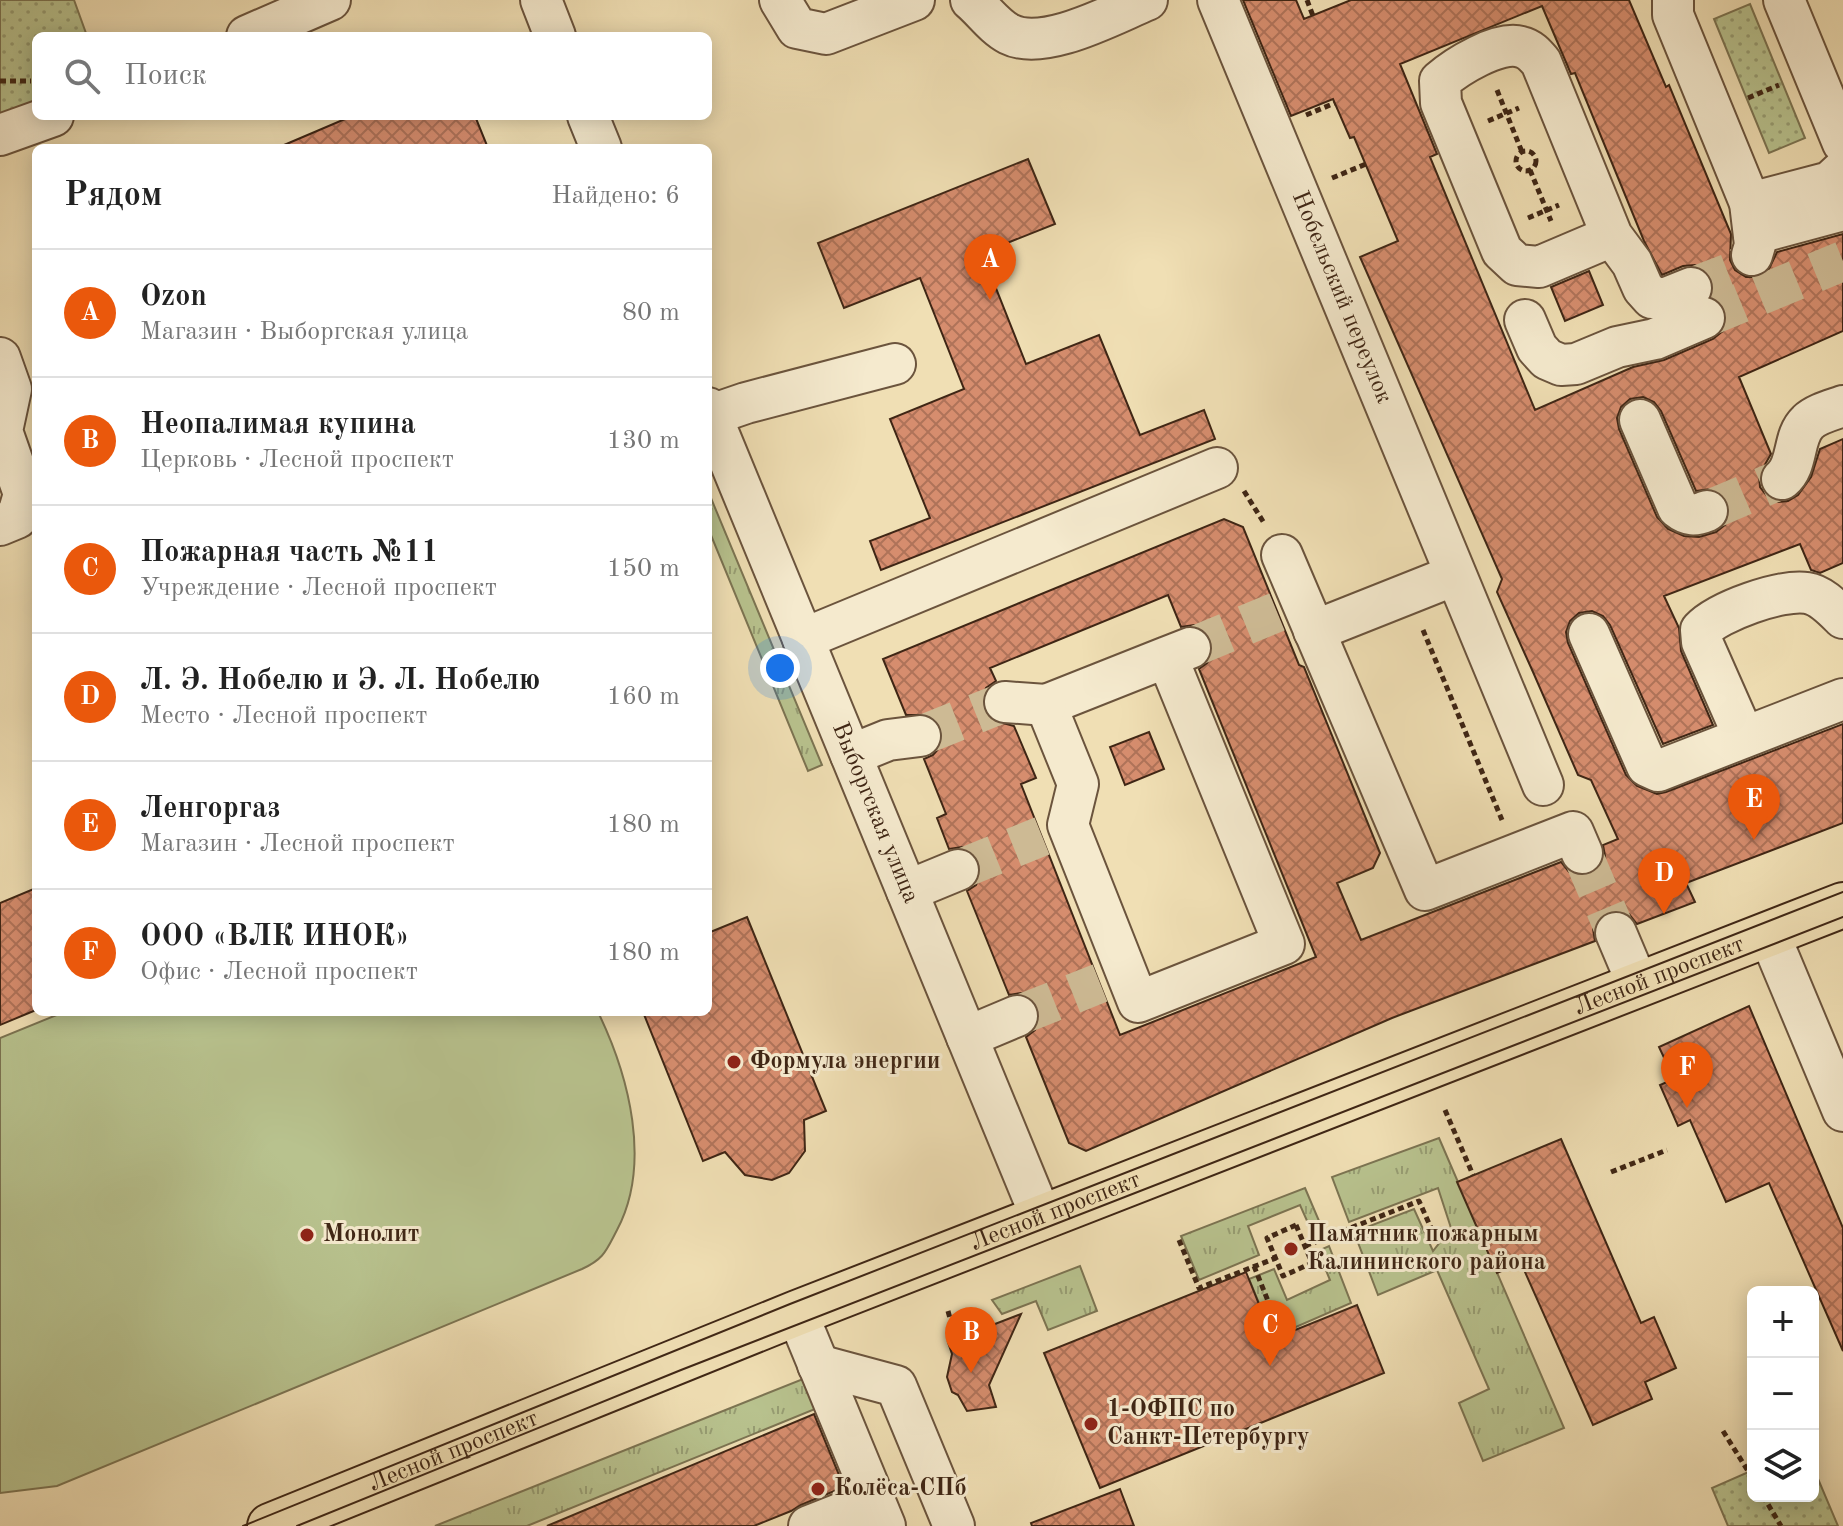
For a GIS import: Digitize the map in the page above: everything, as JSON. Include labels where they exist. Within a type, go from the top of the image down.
[{"type":"main road","name":"Лесной проспект","points":[[270,1526],[797,1313],[1843,905]]},
{"type":"street","points":[[256,32],[330,0]]},
{"type":"street","points":[[541,0],[553,32]]},
{"type":"street","points":[[780,0],[797,28],[826,34],[914,0]]},
{"type":"street","points":[[971,0],[1010,34],[1039,39],[1057,17],[1147,0]]},
{"type":"street","name":"Нобельский переулок","points":[[1218,0],[1543,785]]},
{"type":"street","points":[[1673,0],[1673,15],[1713,112],[1752,231]]},
{"type":"street","points":[[1784,0],[1843,143]]},
{"type":"street","points":[[1525,320],[1537,348],[1547,359],[1561,365],[1576,364],[1617,347],[1655,339],[1698,303],[1652,298],[1643,288],[1632,263],[1612,236],[1541,62],[1533,52],[1520,46],[1505,46],[1456,67],[1440,81],[1441,103],[1494,232],[1502,251],[1517,265],[1539,267],[1612,236]]},
{"type":"street","points":[[0,135],[42,120]]},
{"type":"street","points":[[590,120],[599,144]]},
{"type":"street","points":[[1752,231],[1830,182],[1843,170]]},
{"type":"street","points":[[1752,231],[1843,210]]},
{"type":"street","points":[[0,358],[11,389],[2,431],[24,494],[17,518],[0,525]]},
{"type":"street","points":[[712,412],[895,364]]},
{"type":"street","points":[[1782,479],[1790,473],[1801,431],[1809,420],[1843,406]]},
{"type":"street","name":"Выборгская улица","points":[[712,417],[1042,1219]]},
{"type":"street","points":[[1640,420],[1678,508],[1686,514],[1698,515],[1707,511]]},
{"type":"street","points":[[803,639],[1217,468]]},
{"type":"street","points":[[1282,555],[1298,615],[1425,890],[1573,832],[1582,853]]},
{"type":"street","points":[[1298,615],[1460,584]]},
{"type":"street","points":[[1744,737],[1702,642],[1701,630],[1711,619],[1780,593],[1809,593],[1829,604],[1843,618]]},
{"type":"street","points":[[1589,634],[1647,766],[1658,771],[1843,699]]},
{"type":"street","points":[[1005,702],[1046,705],[1178,652],[1284,944],[1138,1002],[1113,977],[1055,830],[1078,784],[1046,705]]},
{"type":"street","points":[[851,755],[888,740],[920,736]]},
{"type":"street","points":[[907,891],[958,870]]},
{"type":"street","points":[[1616,933],[1638,985]]},
{"type":"street","points":[[1769,934],[1843,1111]]},
{"type":"street","points":[[967,1037],[1017,1016]]},
{"type":"street","points":[[797,1313],[880,1513],[809,1526]]},
{"type":"street","points":[[818,1365],[896,1386],[954,1526]]},
{"type":"path","points":[[1307,0],[1313,16]]},
{"type":"path","points":[[1483,56],[1522,152]]},
{"type":"path","points":[[1713,112],[1813,71]]},
{"type":"path","points":[[0,81],[32,81]]},
{"type":"path","points":[[1454,135],[1553,93]]},
{"type":"path","points":[[1299,118],[1335,103]]},
{"type":"path","points":[[1522,152],[1530,152],[1535,157],[1536,165],[1530,170],[1523,170],[1517,165],[1516,157],[1522,152]]},
{"type":"path","points":[[1327,180],[1366,164]]},
{"type":"path","points":[[1530,170],[1566,256]]},
{"type":"path","points":[[1494,232],[1593,190]]},
{"type":"path","points":[[1217,468],[1248,493],[1282,555]]},
{"type":"path","points":[[1408,594],[1517,854]]},
{"type":"path","points":[[1445,1110],[1473,1175]]},
{"type":"path","points":[[1611,1172],[1667,1150]]},
{"type":"path","points":[[1305,1246],[1419,1201],[1436,1239]]},
{"type":"path","points":[[1296,1225],[1305,1246],[1312,1263],[1283,1276],[1267,1238],[1296,1225]]},
{"type":"path","points":[[1179,1240],[1199,1288],[1276,1258]]},
{"type":"path","points":[[1254,1266],[1282,1336]]},
{"type":"path","points":[[948,1311],[954,1333]]},
{"type":"path","points":[[1723,1431],[1747,1469]]},
{"type":"path","points":[[1767,1502],[1781,1526]]},
{"type":"green space","points":[[0,0],[74,0],[86,32],[32,32],[32,111],[0,125]]},
{"type":"green space","points":[[1750,4],[1805,138],[1769,153],[1714,19]]},
{"type":"green space","points":[[712,501],[822,765],[808,771],[712,538]]},
{"type":"green space","name":"Монолит","points":[[54,1016],[600,1016],[619,1064],[632,1120],[635,1149],[628,1204],[604,1254],[582,1269],[57,1486],[0,1493],[0,1038]]},
{"type":"green space","points":[[1439,1138],[1564,1428],[1483,1461],[1459,1403],[1489,1389],[1437,1270],[1378,1295],[1354,1232],[1414,1209],[1433,1251],[1451,1228],[1438,1188],[1349,1222],[1332,1177]]},
{"type":"green space","points":[[1305,1188],[1322,1228],[1312,1232],[1300,1205],[1248,1226],[1259,1255],[1199,1280],[1181,1236]]},
{"type":"green space","points":[[1329,1246],[1351,1303],[1273,1337],[1249,1279],[1274,1269],[1287,1300],[1330,1280],[1318,1251]]},
{"type":"green space","points":[[1080,1266],[1097,1311],[1048,1330],[1036,1301],[1002,1314],[992,1300]]},
{"type":"green space","points":[[808,1377],[820,1407],[527,1526],[435,1526]]},
{"type":"green space","points":[[1747,1473],[1747,1502],[1819,1502],[1819,1481],[1838,1526],[1728,1526],[1712,1488]]},
{"type":"building","points":[[1243,0],[1296,0],[1304,19],[1351,0],[1629,0],[1666,87],[1669,85],[1731,234],[1730,260],[1735,270],[1746,277],[1758,277],[1768,271],[1777,252],[1843,234],[1843,331],[1739,377],[1771,454],[1759,475],[1760,487],[1767,496],[1778,502],[1798,495],[1811,477],[1820,449],[1843,439],[1843,563],[1820,573],[1811,570],[1800,544],[1664,596],[1679,628],[1681,651],[1713,725],[1663,744],[1610,625],[1603,616],[1592,611],[1579,613],[1570,621],[1566,632],[1568,643],[1626,775],[1637,786],[1657,794],[1666,792],[1843,724],[1843,823],[1686,883],[1695,902],[1637,924],[1629,914],[1618,910],[1608,912],[1597,920],[1593,929],[1595,941],[1392,1018],[1086,1151],[1069,1143],[1026,1037],[1035,1030],[1040,1020],[1038,1006],[1021,993],[1009,995],[967,891],[976,885],[981,874],[979,861],[971,851],[962,847],[949,849],[937,818],[946,814],[924,759],[941,746],[943,734],[939,723],[928,715],[906,715],[883,659],[1224,519],[1243,527],[1380,853],[1373,868],[1337,883],[1361,940],[1561,862],[1569,872],[1579,876],[1590,874],[1601,866],[1605,856],[1603,845],[1618,839],[1591,780],[1578,775],[1497,592],[1502,579],[1360,257],[1398,241],[1354,137],[1350,138],[1333,99],[1291,116]],"holes":[[[1542,6],[1571,74],[1575,73],[1644,241],[1662,275],[1683,266],[1695,265],[1705,270],[1713,280],[1711,297],[1725,308],[1727,320],[1723,331],[1713,339],[1664,360],[1633,367],[1535,410],[1430,157],[1437,154],[1400,64]],[[1643,397],[1654,402],[1661,411],[1696,491],[1711,489],[1721,493],[1728,502],[1729,515],[1725,525],[1716,532],[1699,537],[1684,536],[1668,529],[1657,517],[1619,429],[1617,418],[1621,407],[1630,399]],[[1168,595],[1181,627],[1194,625],[1204,630],[1211,639],[1213,652],[1199,669],[1316,957],[1120,1035],[1021,784],[1036,778],[1014,726],[992,720],[984,711],[982,700],[986,688],[996,681],[990,668]]]},
{"type":"building","points":[[343,120],[477,120],[486,144],[286,144]]},
{"type":"building","points":[[1028,159],[1055,224],[982,253],[1026,364],[1099,335],[1140,435],[1204,410],[1215,439],[881,570],[870,541],[930,518],[890,419],[964,389],[920,278],[844,308],[818,243]]},
{"type":"building","points":[[1589,271],[1603,305],[1565,321],[1551,287]]},
{"type":"building","points":[[1149,732],[1164,769],[1125,785],[1110,747]]},
{"type":"building","points":[[32,890],[32,1012],[0,1025],[0,903]]},
{"type":"building","name":"Формула энергии","points":[[747,917],[826,1111],[804,1120],[805,1151],[789,1173],[772,1180],[745,1175],[725,1152],[703,1161],[645,1016],[712,1016],[712,931]]},
{"type":"building","points":[[1749,1006],[1843,1228],[1843,1351],[1819,1297],[1819,1286],[1814,1286],[1769,1183],[1726,1202],[1690,1120],[1678,1126],[1660,1085],[1674,1079],[1659,1047]]},
{"type":"building","points":[[1561,1139],[1641,1323],[1654,1317],[1676,1368],[1645,1382],[1652,1399],[1593,1425],[1521,1263],[1497,1273],[1457,1182]]},
{"type":"building","points":[[1246,1272],[1273,1339],[1357,1305],[1384,1373],[1100,1488],[1044,1353]]},
{"type":"building","points":[[1021,1314],[989,1385],[996,1407],[967,1411],[958,1395],[952,1392],[947,1377],[952,1354],[948,1342]]},
{"type":"building","points":[[814,1414],[844,1487],[791,1511],[754,1526],[547,1526]]},
{"type":"building","points":[[1120,1489],[1134,1526],[1032,1526],[1031,1523]]},
{"type":"tunnel","points":[[1691,288],[1740,269],[1752,255]]},
{"type":"tunnel","points":[[1704,318],[1843,261]]},
{"type":"tunnel","points":[[1707,511],[1782,479]]},
{"type":"tunnel","points":[[1190,648],[1277,612]]},
{"type":"tunnel","points":[[920,736],[1005,702]]},
{"type":"tunnel","points":[[958,870],[1042,836]]},
{"type":"tunnel","points":[[1582,853],[1616,933]]},
{"type":"tunnel","points":[[1017,1016],[1100,983]]},
{"type":"tram line","points":[[243,1526],[790,1304],[1843,892]]},
{"type":"tram line","points":[[297,1526],[681,1370],[1843,917]]},
{"type":"place","name":"Ozon","points":[[990,300]]},
{"type":"place","name":"Ленгоргаз","points":[[1754,840]]},
{"type":"place","name":"Л. Э. Нобелю и Э. Л. Нобелю","points":[[1664,914]]},
{"type":"place","name":"Формула энергии","points":[[734,1062]]},
{"type":"place","name":"ООО «ВЛК ИНОК»","points":[[1687,1108]]},
{"type":"place","name":"Монолит","points":[[307,1235]]},
{"type":"place","name":"Памятник пожарным Калининского района","points":[[1291,1249]]},
{"type":"place","name":"Пожарная часть №11","points":[[1270,1366]]},
{"type":"place","name":"Неопалимая купина","points":[[971,1373]]},
{"type":"place","name":"1-ОФПС по Санкт-Петербургу","points":[[1091,1424]]},
{"type":"place","name":"Колёса-СПб","points":[[818,1489]]}]
